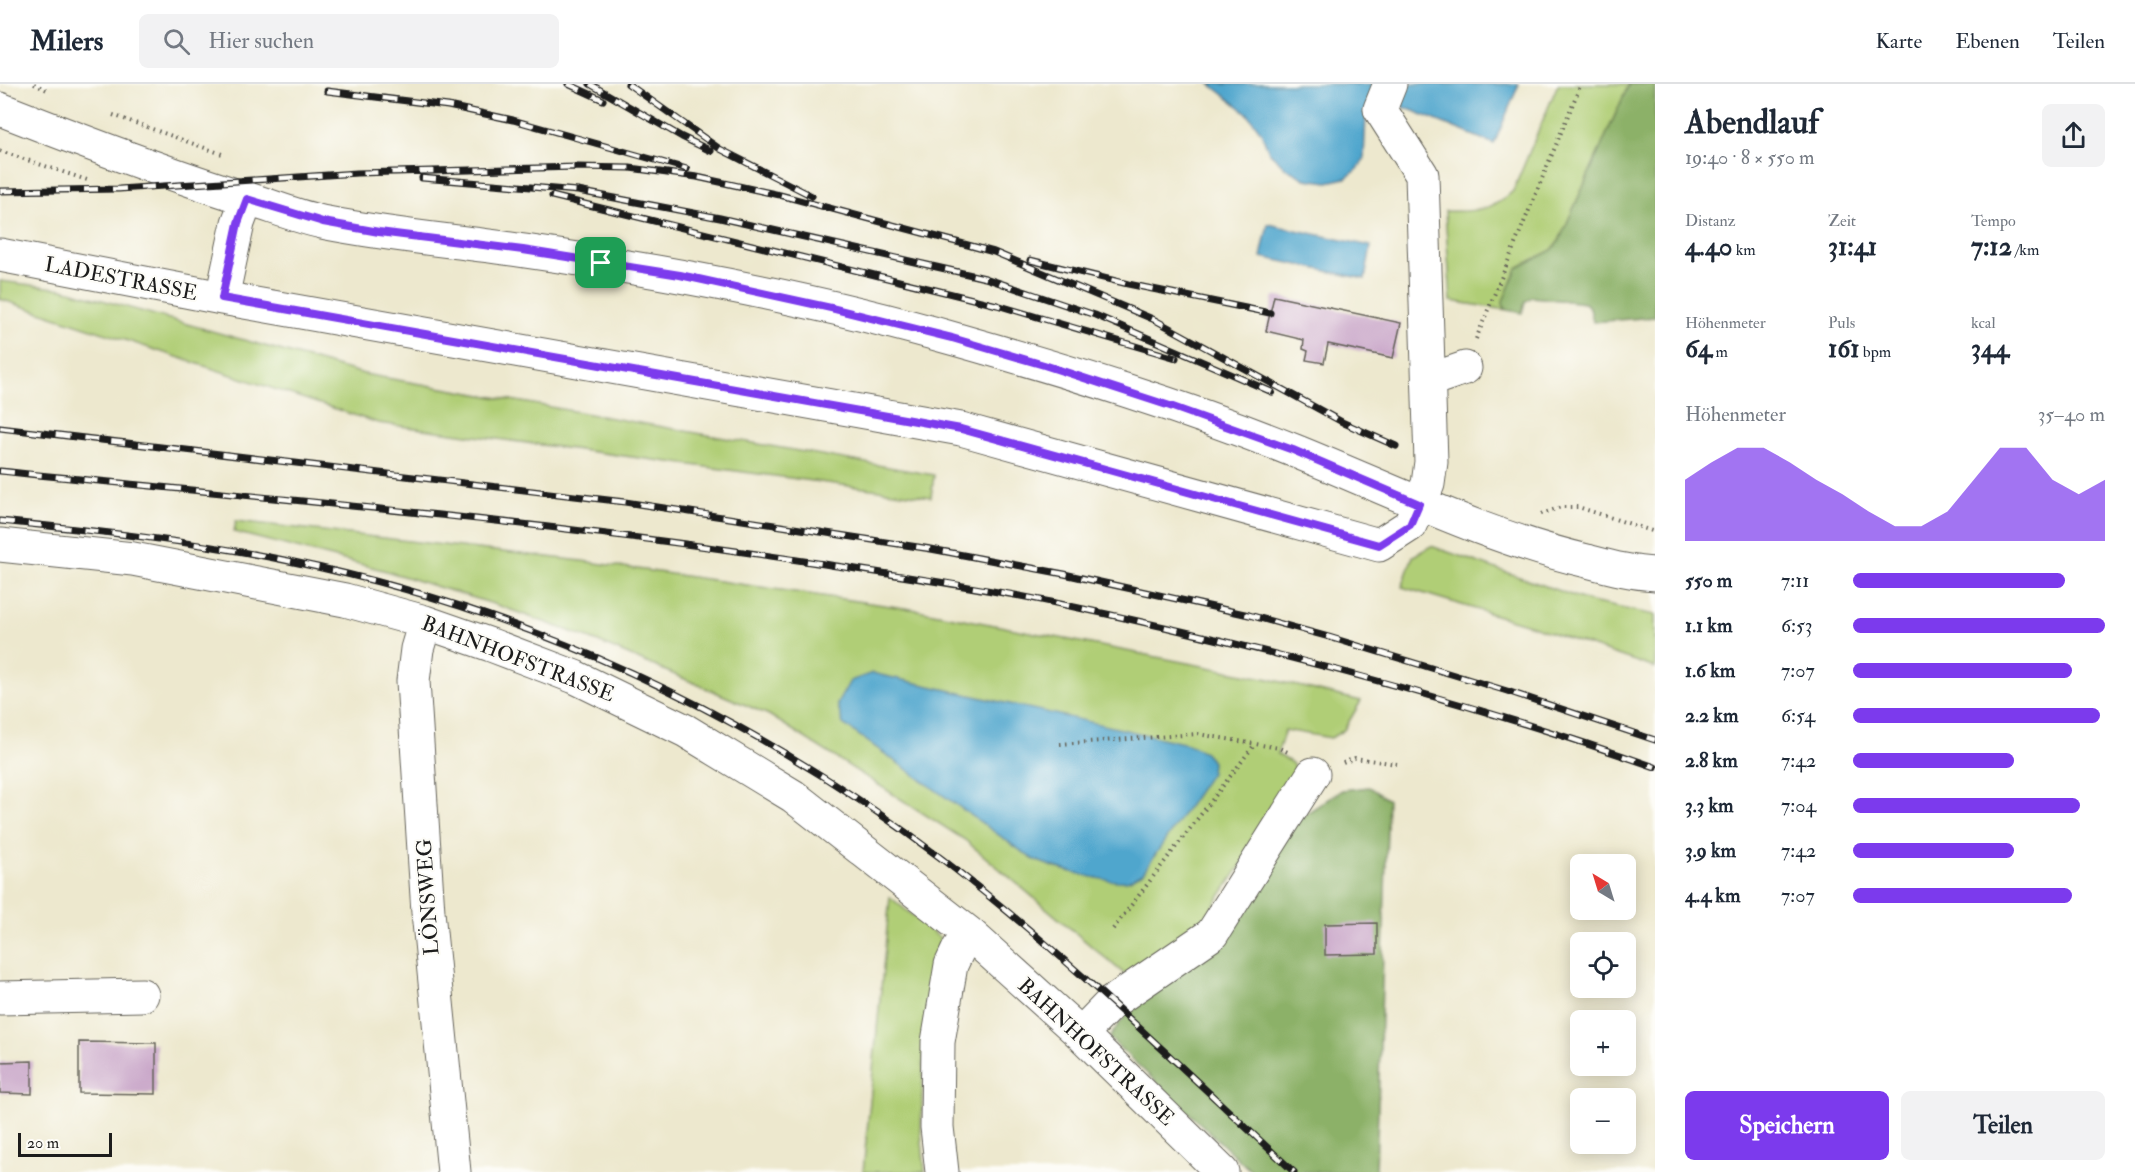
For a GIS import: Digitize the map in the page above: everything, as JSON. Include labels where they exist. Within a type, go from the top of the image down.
[{"type":"street","name":"LADESTRASSE","points":[[0,255],[222,298],[961,429],[1379,545],[1410,525],[1428,484],[1431,462],[1422,175],[1380,109],[1390,84]]},
{"type":"street","points":[[0,109],[113,153],[247,199],[323,222],[680,275],[831,308],[952,338],[1182,410],[1293,450],[1479,529],[1548,552],[1648,578]]},
{"type":"street","points":[[222,298],[238,223],[247,199]]},
{"type":"street","points":[[1430,380],[1465,368]]},
{"type":"street","name":"BAHNHOFSTRASSE","points":[[0,545],[133,559],[345,600],[425,622],[575,677],[686,731],[794,796],[969,934],[1081,1034],[1222,1172]]},
{"type":"street","name":"LÖNSWEG","points":[[425,622],[417,649],[413,681],[428,912],[454,1172]]},
{"type":"street","points":[[1081,1034],[1111,1004],[1212,934],[1313,774]]},
{"type":"street","points":[[942,1172],[938,1127],[938,1042],[951,965],[969,934]]},
{"type":"street","points":[[0,998],[142,995]]},
{"type":"path","points":[[1465,368],[1581,84]]},
{"type":"path","points":[[0,151],[89,181]]},
{"type":"path","points":[[1539,515],[1561,507],[1578,507],[1655,532]]},
{"type":"path","points":[[1060,744],[1198,734],[1279,748],[1299,757],[1313,774],[1355,758],[1397,764]]},
{"type":"path","points":[[1113,929],[1255,744]]},
{"type":"green space","points":[[1558,84],[1629,84],[1559,241],[1552,250],[1530,261],[1504,308],[1507,310],[1451,301],[1445,211],[1482,209],[1498,203],[1513,191]]},
{"type":"green space","points":[[1629,84],[1655,84],[1655,317],[1593,322],[1590,308],[1585,303],[1532,297],[1525,302],[1522,313],[1507,310],[1503,301],[1517,268],[1552,250],[1559,241]]},
{"type":"green space","points":[[0,281],[63,289],[364,374],[934,475],[931,497],[378,423],[0,299]]},
{"type":"green space","points":[[236,521],[582,561],[918,610],[1269,679],[1361,701],[1344,730],[1331,738],[1285,730],[1277,754],[1292,763],[1300,778],[1200,926],[1128,977],[965,840],[769,715],[591,639],[500,606],[383,570],[234,532]]},
{"type":"green space","points":[[1431,546],[1591,602],[1655,615],[1655,668],[1532,626],[1402,587],[1413,556]]},
{"type":"green space","points":[[1369,787],[1388,800],[1376,1172],[1252,1172],[1109,1038],[1131,1007],[1299,818],[1342,790]]},
{"type":"green space","points":[[890,897],[940,938],[924,1043],[921,1132],[925,1172],[863,1172]]},
{"type":"water","points":[[1210,84],[1377,84],[1366,115],[1364,159],[1358,169],[1346,178],[1328,182],[1305,179],[1287,169],[1269,152],[1261,132],[1247,113]]},
{"type":"water","points":[[1402,84],[1519,84],[1494,144],[1394,103]]},
{"type":"water","points":[[1268,224],[1371,246],[1365,279],[1261,257]]},
{"type":"water","points":[[872,673],[1188,744],[1205,752],[1212,762],[1211,773],[1143,873],[1128,880],[1117,881],[1064,870],[1031,858],[843,724],[837,704],[850,681]]},
{"type":"building","points":[[1274,296],[1401,323],[1393,358],[1328,344],[1324,363],[1306,360],[1308,351],[1303,349],[1304,340],[1266,331]]},
{"type":"building","points":[[1377,923],[1377,954],[1325,955],[1325,924]]},
{"type":"building","points":[[79,1042],[156,1043],[156,1094],[79,1093]]},
{"type":"building","points":[[32,1061],[32,1094],[0,1093],[0,1062]]},
{"type":"railway","points":[[568,84],[603,100]]},
{"type":"railway","points":[[590,84],[682,137],[711,151]]},
{"type":"railway","points":[[628,84],[720,149],[812,196]]},
{"type":"railway","points":[[327,91],[448,106],[513,120],[687,169]]},
{"type":"railway","points":[[0,191],[119,189],[357,173],[577,167],[630,168],[697,177],[780,195],[994,252],[1155,320],[1344,423],[1396,446]]},
{"type":"railway","points":[[422,178],[578,191],[720,218],[985,278],[1095,315],[1272,392]]},
{"type":"railway","points":[[552,196],[997,305],[1176,358]]},
{"type":"railway","points":[[1030,260],[1128,284],[1270,313]]},
{"type":"railway","points":[[0,428],[625,502],[931,549],[1064,574],[1249,615],[1329,637],[1507,691],[1655,740]]},
{"type":"railway","points":[[0,471],[613,535],[817,563],[993,591],[1204,636],[1356,675],[1506,718],[1655,767]]},
{"type":"railway","points":[[0,521],[181,542],[289,561],[377,582],[464,607],[549,638],[632,673],[713,713],[792,758],[868,806],[942,859],[1078,972],[1294,1172]]},
{"type":"route","points":[[247,199],[323,222],[601,263],[680,275],[831,308],[952,338],[1044,365],[1170,406],[1293,450],[1419,504],[1410,525],[1379,545],[961,429],[222,298],[238,223],[247,199]]}]
